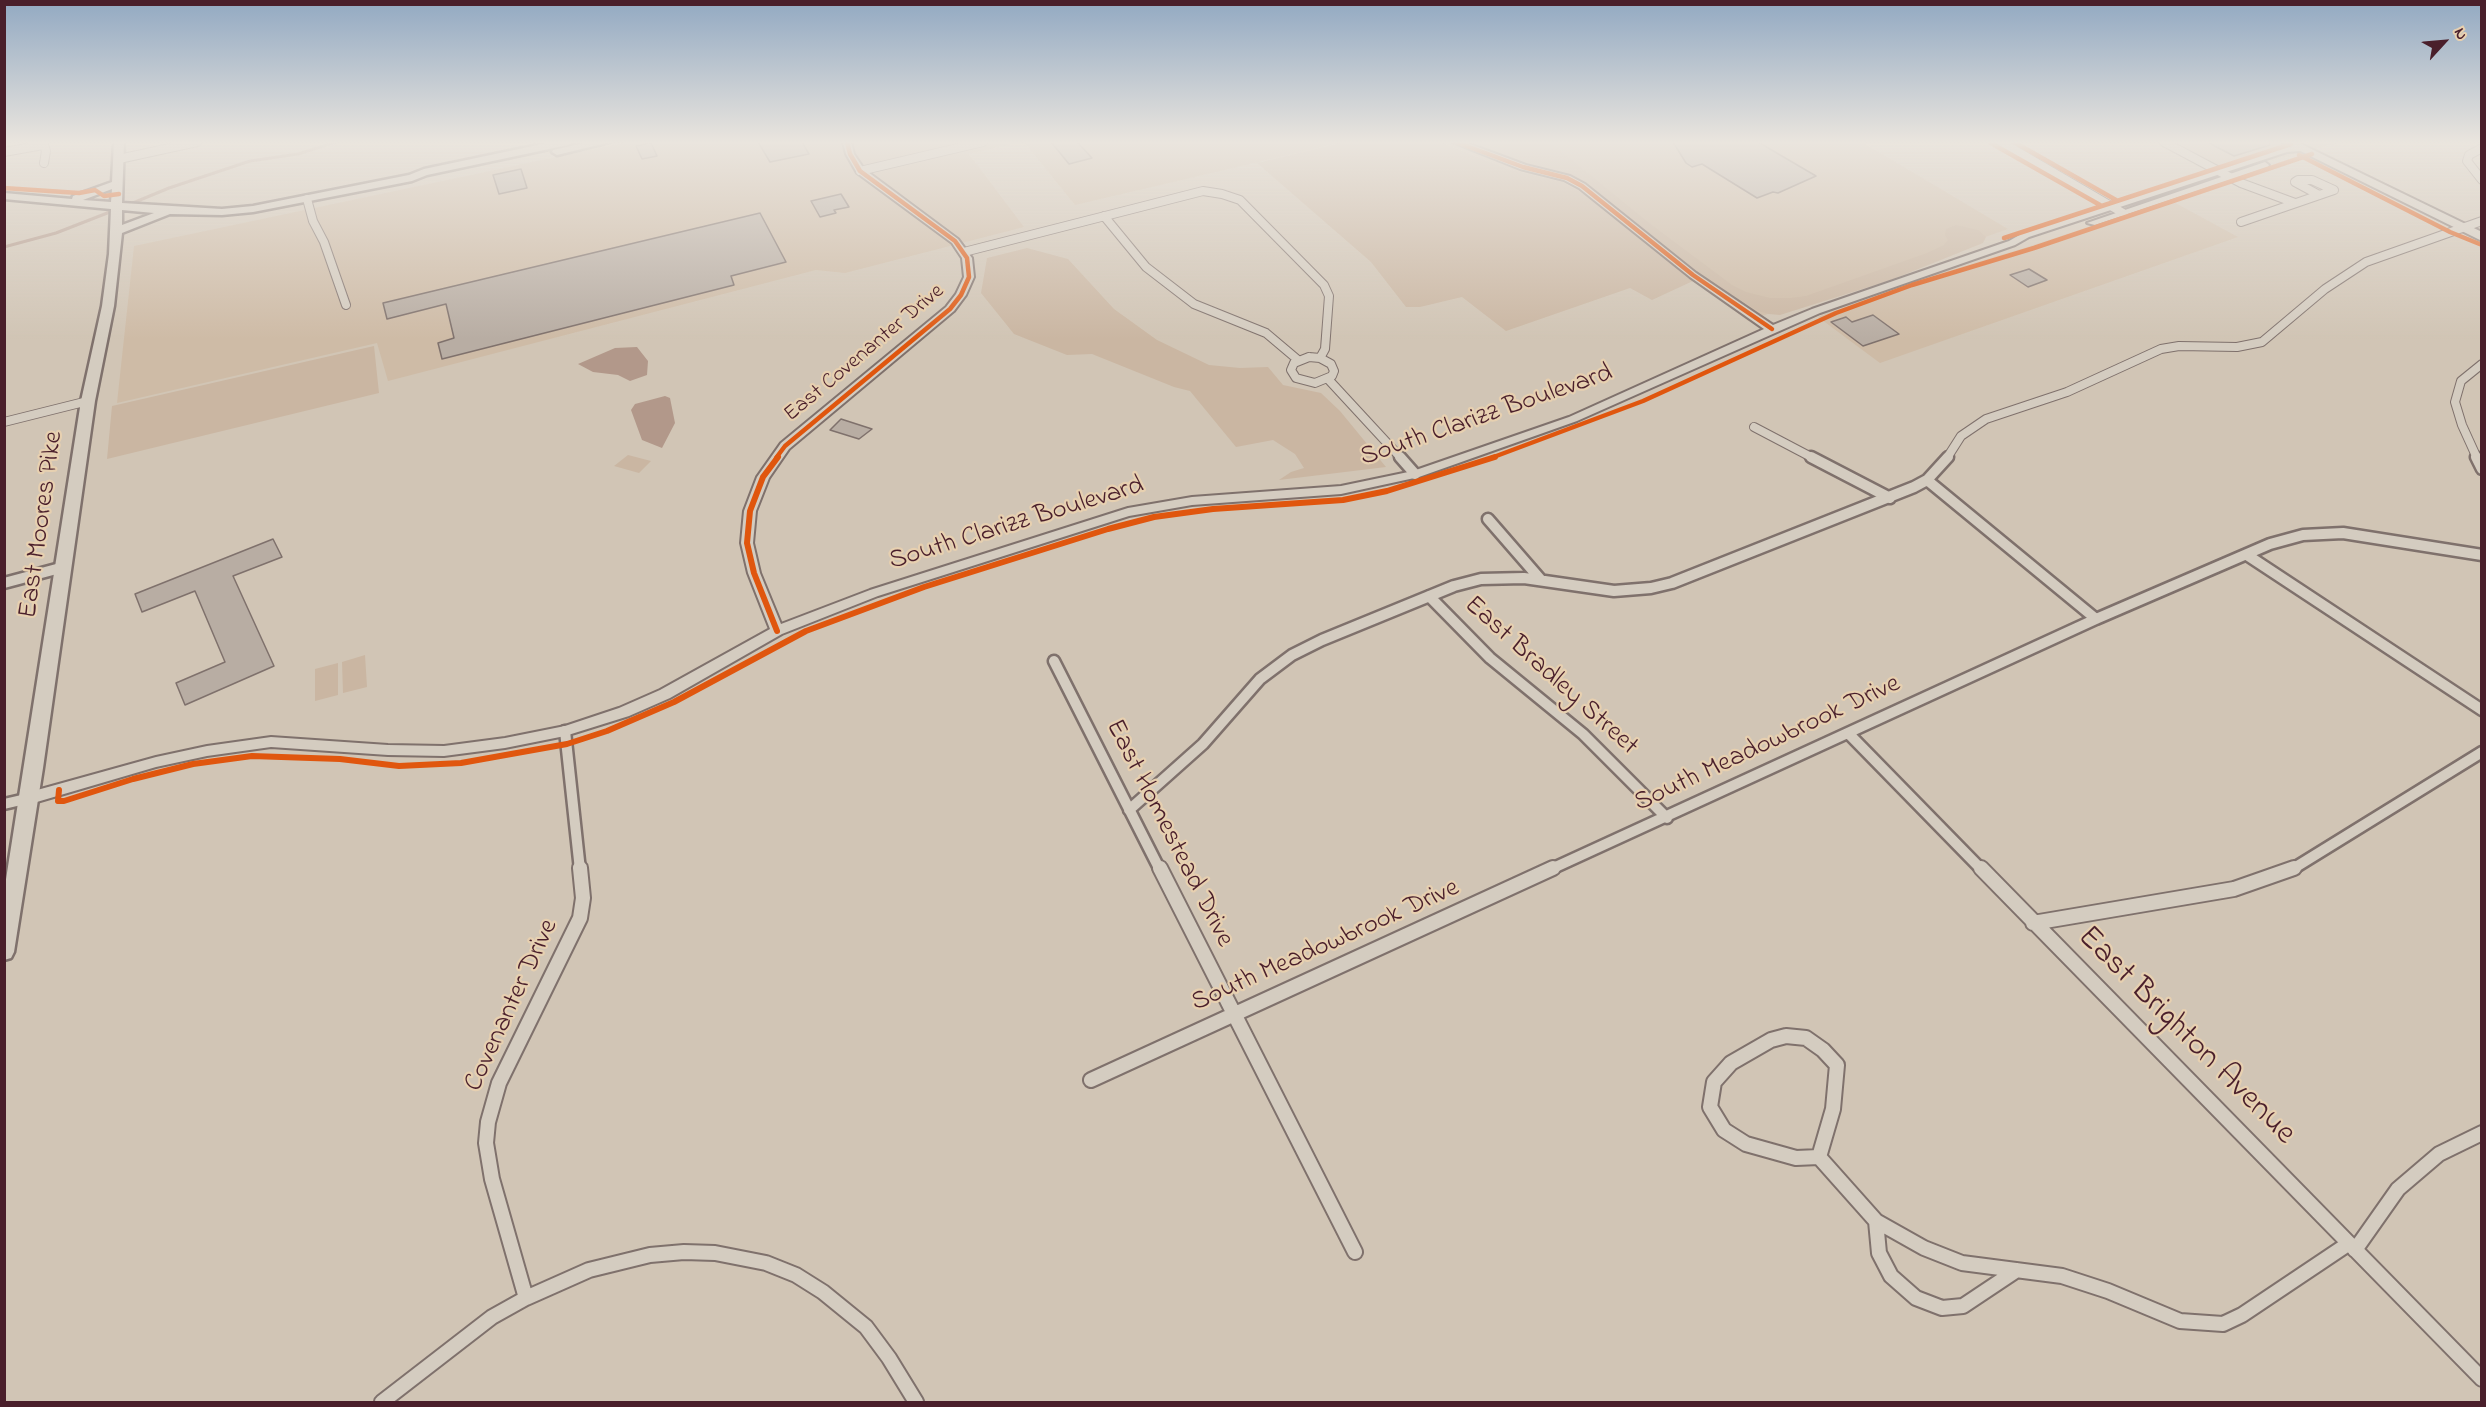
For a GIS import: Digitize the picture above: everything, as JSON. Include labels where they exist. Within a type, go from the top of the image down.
[{"type":"highway","points":[[2423,208],[2481,237]]},
{"type":"main road","points":[[97,208],[116,212],[222,212],[250,208]]},
{"type":"main road","name":"East Moores Pike","points":[[4,952],[30,798],[88,401],[108,306],[116,208]]},
{"type":"main road","points":[[116,212],[137,208]]},
{"type":"main road","points":[[145,208],[169,211]]},
{"type":"street","points":[[309,208],[346,305]]},
{"type":"street","points":[[910,208],[955,241],[964,252],[1137,208]]},
{"type":"street","points":[[1248,208],[1324,285],[1329,296],[1325,349],[1320,358]]},
{"type":"street","points":[[1609,208],[1693,275],[1772,329]]},
{"type":"street","name":"South Clarizz Boulevard","points":[[30,798],[156,762],[207,751],[271,742],[388,750],[444,751],[505,743],[565,731],[614,715],[665,694],[777,632],[874,593],[1128,512],[1192,501],[1341,490],[1415,474],[1572,418],[1772,329],[2012,243],[2026,235],[2108,208]]},
{"type":"street","points":[[2115,208],[2123,213]]},
{"type":"street","name":"South Clarizz Boulevard","points":[[2012,243],[2037,241],[2139,208]]},
{"type":"street","points":[[2241,222],[2282,208]]},
{"type":"street","points":[[1104,216],[1146,267],[1194,304],[1266,333],[1298,360],[1320,358],[1333,367],[1332,376],[1315,383],[1296,378],[1291,370],[1298,360]]},
{"type":"street","points":[[1129,810],[1203,744],[1248,692],[1276,666],[1322,640],[1460,584],[1481,579],[1514,577],[1614,591],[1662,586],[1890,498],[1927,480],[1942,465],[1961,436],[1986,419],[2067,392],[2161,349],[2188,345],[2237,347],[2262,342],[2348,272],[2366,262],[2481,221]]},
{"type":"street","name":"East Covenanter Drive","points":[[777,632],[754,574],[747,543],[750,511],[763,477],[785,446],[957,302],[969,277],[969,264],[964,252]]},
{"type":"street","points":[[2481,364],[2461,381],[2455,402],[2481,469]]},
{"type":"street","points":[[1328,379],[1415,474]]},
{"type":"street","points":[[4,422],[88,401]]},
{"type":"street","points":[[1754,427],[1890,498]]},
{"type":"street","points":[[1927,480],[2096,620]]},
{"type":"street","points":[[1488,519],[1541,580]]},
{"type":"street","name":"South Meadowbrook Drive","points":[[1092,1080],[2096,620],[2289,538],[2328,533],[2385,538],[2481,555]]},
{"type":"street","points":[[2247,555],[2481,711]]},
{"type":"street","points":[[4,583],[64,567]]},
{"type":"street","name":"East Bradley Street","points":[[1429,596],[1491,658],[1595,746],[1667,818]]},
{"type":"street","name":"East Homestead Drive","points":[[1054,661],[1354,1252]]},
{"type":"street","name":"Covenanter Drive","points":[[526,1298],[492,1179],[487,1132],[492,1103],[499,1083],[580,918],[583,898],[565,731]]},
{"type":"street","name":"East Brighton Avenue","points":[[1849,734],[2481,1379]]},
{"type":"street","points":[[2033,923],[2234,889],[2279,875],[2299,866],[2481,752]]},
{"type":"street","points":[[4,804],[30,798]]},
{"type":"street","points":[[1786,1036],[1806,1038],[1823,1050],[1837,1065],[1837,1084],[1833,1109],[1819,1157],[1797,1158],[1770,1151],[1746,1144],[1724,1130],[1710,1107],[1714,1082],[1731,1063],[1771,1040],[1786,1036]]},
{"type":"street","points":[[1819,1157],[1876,1221],[1924,1248],[1962,1263],[2062,1276],[2180,1321],[2223,1324],[2242,1315],[2351,1247],[2411,1176],[2439,1154],[2481,1133]]},
{"type":"street","points":[[1876,1221],[1879,1253],[1891,1276],[1916,1298],[1942,1308],[1964,1306],[2017,1270]]},
{"type":"street","points":[[382,1402],[467,1335],[492,1317],[526,1298],[589,1270],[650,1255],[715,1253],[766,1263],[796,1275],[846,1308],[866,1327],[889,1358],[916,1402]]},
{"type":"shaded area","points":[[316,208],[1009,208],[1024,227],[845,273],[816,270],[388,381],[377,343],[117,403],[134,246]]},
{"type":"shaded area","points":[[1308,208],[1604,208],[1693,281],[1652,300],[1630,288],[1506,331],[1462,297],[1420,307],[1406,307],[1371,262]]},
{"type":"shaded area","points":[[1604,208],[1972,208],[2008,229],[1748,321]]},
{"type":"shaded area","points":[[1615,208],[1630,208],[1732,285],[1746,292],[1770,298],[1806,296],[1927,253],[1944,245],[1948,240],[1945,235],[1946,229],[1956,225],[1978,230],[1986,237],[1983,243],[1891,280],[1780,315],[1758,311],[1700,275]]},
{"type":"shaded area","points":[[2147,208],[2184,208],[2238,237],[1880,363],[1818,317],[1913,281]]},
{"type":"shaded area","points":[[1027,248],[1068,259],[1114,309],[1157,340],[1209,365],[1240,368],[1268,367],[1283,385],[1321,393],[1340,411],[1386,467],[1279,480],[1291,472],[1304,468],[1295,454],[1273,440],[1236,447],[1190,391],[1174,387],[1092,354],[1067,355],[1014,334],[981,293],[987,258]]},
{"type":"shaded area","points":[[374,346],[379,393],[107,459],[112,406]]},
{"type":"shaded area","points":[[637,347],[648,361],[647,375],[630,381],[618,375],[593,372],[578,364],[615,348]]},
{"type":"shaded area","points":[[665,396],[670,398],[675,423],[662,448],[642,440],[631,410],[635,404]]},
{"type":"shaded area","points":[[628,455],[651,461],[639,473],[614,466]]},
{"type":"shaded area","points":[[365,655],[367,687],[343,693],[342,662]]},
{"type":"shaded area","points":[[338,663],[338,695],[315,701],[315,669]]},
{"type":"building","points":[[815,208],[846,208],[834,210],[836,213],[820,217]]},
{"type":"building","points":[[760,213],[786,262],[731,276],[734,285],[442,359],[438,343],[454,338],[446,304],[387,319],[383,303]]},
{"type":"building","points":[[2029,269],[2047,280],[2028,287],[2010,275]]},
{"type":"building","points":[[1873,315],[1899,334],[1863,346],[1831,322],[1846,317],[1852,322]]},
{"type":"building","points":[[841,419],[872,429],[859,439],[830,430]]},
{"type":"building","points":[[273,539],[282,557],[233,576],[274,666],[185,705],[176,683],[225,662],[195,591],[142,612],[135,594]]},
{"type":"waterway","points":[[4,247],[56,233],[115,210]]},
{"type":"cycle path","points":[[777,631],[754,573],[747,543],[750,511],[763,477],[785,446],[950,309],[961,295],[969,277],[967,258],[955,241],[910,208]]},
{"type":"cycle path","points":[[1609,208],[1693,275],[1772,329]]},
{"type":"cycle path","points":[[2004,238],[2097,208]]},
{"type":"cycle path","points":[[59,790],[58,801],[64,801],[133,779],[193,764],[252,756],[340,759],[399,766],[461,763],[567,744],[607,731],[674,702],[806,631],[924,587],[1108,529],[1154,517],[1213,509],[1343,500],[1387,491],[1447,473],[1523,447],[1643,401],[1836,313],[1912,285],[2034,248],[2153,208]]},
{"type":"cycle path","points":[[2402,208],[2482,245]]}]
